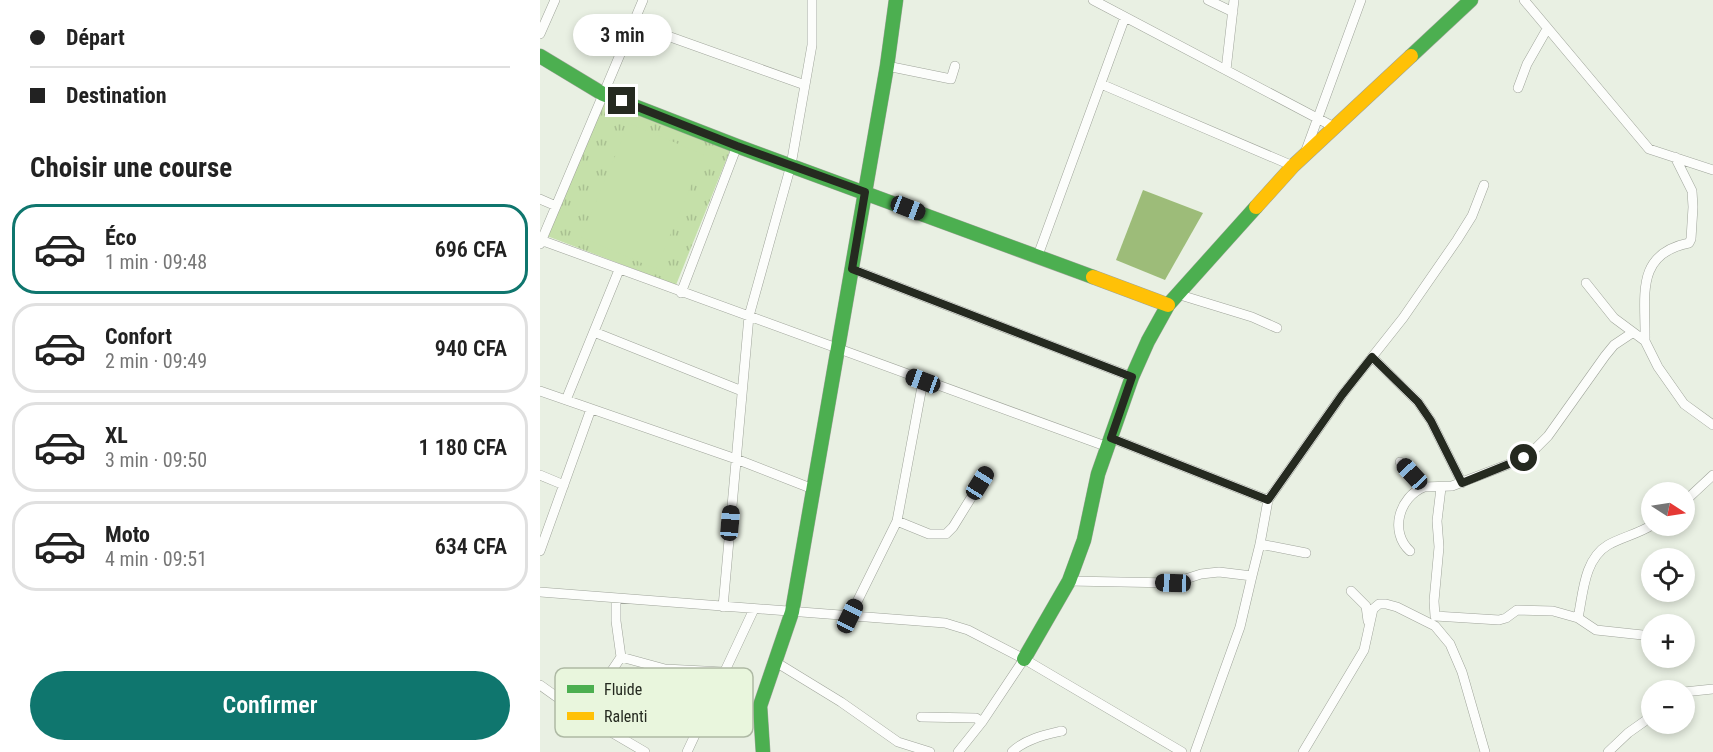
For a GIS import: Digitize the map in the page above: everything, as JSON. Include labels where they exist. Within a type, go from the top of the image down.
[{"type":"street","points":[[540,34],[555,0]]},
{"type":"street","points":[[540,243],[643,0]]},
{"type":"street","points":[[723,607],[749,316],[791,165],[813,45],[812,0]]},
{"type":"street","points":[[763,752],[760,706],[792,612],[887,66],[896,0]]},
{"type":"street","points":[[1093,0],[1334,127]]},
{"type":"street","points":[[1208,0],[1233,12]]},
{"type":"street","points":[[1226,70],[1234,0]]},
{"type":"street","points":[[1304,155],[1361,0]]},
{"type":"street","points":[[958,752],[982,722],[1024,659],[1069,581],[1084,540],[1098,474],[1132,377],[1148,341],[1172,299],[1304,155],[1471,0]]},
{"type":"street","points":[[1524,0],[1650,149],[1713,170]]},
{"type":"street","points":[[1037,258],[1125,17]]},
{"type":"street","points":[[634,24],[805,85]]},
{"type":"street","points":[[1518,88],[1527,64],[1547,29]]},
{"type":"street","points":[[540,56],[603,94],[1037,258],[1172,299],[1252,317],[1277,328]]},
{"type":"street","points":[[887,66],[951,79],[955,66]]},
{"type":"street","points":[[1101,84],[1293,166]]},
{"type":"street","points":[[681,292],[737,146]]},
{"type":"street","points":[[1676,157],[1692,191],[1691,239],[1689,243],[1663,252],[1651,266],[1644,296],[1645,341],[1658,367],[1678,397],[1689,409],[1713,425]]},
{"type":"street","points":[[1195,752],[1240,627],[1268,500],[1342,395],[1403,318],[1457,240],[1472,216],[1484,185]]},
{"type":"street","points":[[540,199],[556,206]]},
{"type":"street","points":[[540,243],[546,242],[923,381],[1110,443],[1268,500]]},
{"type":"street","points":[[852,269],[1132,377]]},
{"type":"street","points":[[566,400],[619,270]]},
{"type":"street","points":[[1586,283],[1614,318],[1645,341]]},
{"type":"street","points":[[594,332],[742,391]]},
{"type":"street","points":[[1410,551],[1400,540],[1397,532],[1407,500],[1412,494],[1424,488],[1441,488],[1462,483],[1517,461],[1535,449],[1548,436],[1614,345],[1632,333]]},
{"type":"street","points":[[1372,357],[1418,402],[1431,421],[1462,483]]},
{"type":"street","points":[[850,616],[897,521],[923,381]]},
{"type":"street","points":[[540,391],[736,459],[813,489]]},
{"type":"street","points":[[540,551],[544,528],[564,485],[591,409]]},
{"type":"street","points":[[1400,462],[1424,488]]},
{"type":"street","points":[[897,521],[929,534],[946,534],[987,472]]},
{"type":"street","points":[[540,475],[564,485]]},
{"type":"street","points":[[1695,492],[1713,475]]},
{"type":"street","points":[[1441,488],[1437,522],[1439,547],[1434,601],[1435,621],[1456,656],[1485,752]]},
{"type":"street","points":[[1578,618],[1590,564],[1608,545],[1641,530]]},
{"type":"street","points":[[1260,544],[1306,553]]},
{"type":"street","points":[[1069,581],[1173,583],[1201,574],[1219,572],[1252,576]]},
{"type":"street","points":[[1351,591],[1370,607]]},
{"type":"street","points":[[540,592],[945,623],[968,630],[1024,659],[1182,752]]},
{"type":"street","points":[[614,668],[621,657],[616,598]]},
{"type":"street","points":[[1370,607],[1379,604],[1392,605],[1435,621],[1499,620],[1522,609],[1553,611],[1578,618],[1596,630],[1641,635]]},
{"type":"street","points":[[1303,752],[1364,650],[1370,607]]},
{"type":"street","points":[[726,668],[754,609]]},
{"type":"street","points":[[621,657],[661,668]]},
{"type":"street","points":[[774,661],[841,702],[898,742],[930,752]]},
{"type":"street","points":[[540,685],[555,696]]},
{"type":"street","points":[[1695,691],[1713,689]]},
{"type":"street","points":[[921,717],[976,718],[982,722]]},
{"type":"street","points":[[1608,752],[1641,724]]},
{"type":"street","points":[[1012,752],[1038,737],[1062,731]]},
{"type":"street","points":[[619,737],[645,752]]},
{"type":"street","points":[[687,752],[694,737]]},
{"type":"green space","points":[[603,100],[731,148],[676,285],[547,236]]},
{"type":"green space","points":[[629,123],[704,155],[656,269],[581,237]]},
{"type":"shaded area","points":[[1143,190],[1203,213],[1165,280],[1116,260]]},
{"type":"traffic: fast","points":[[763,752],[760,706],[792,612],[887,66],[896,0]]},
{"type":"traffic: fast","points":[[1411,56],[1471,0]]},
{"type":"traffic: fast","points":[[540,56],[603,94],[737,146],[1093,277]]},
{"type":"traffic: fast","points":[[1024,659],[1069,581],[1084,540],[1098,474],[1132,377],[1148,341],[1168,305],[1256,207]]},
{"type":"traffic: slow","points":[[1256,207],[1293,166],[1411,56]]},
{"type":"traffic: slow","points":[[1093,277],[1168,305]]},
{"type":"route","points":[[622,101],[737,146],[865,192],[852,269],[1132,377],[1111,438],[1268,500],[1358,373],[1372,357],[1418,402],[1442,441],[1462,483],[1524,458]]}]
